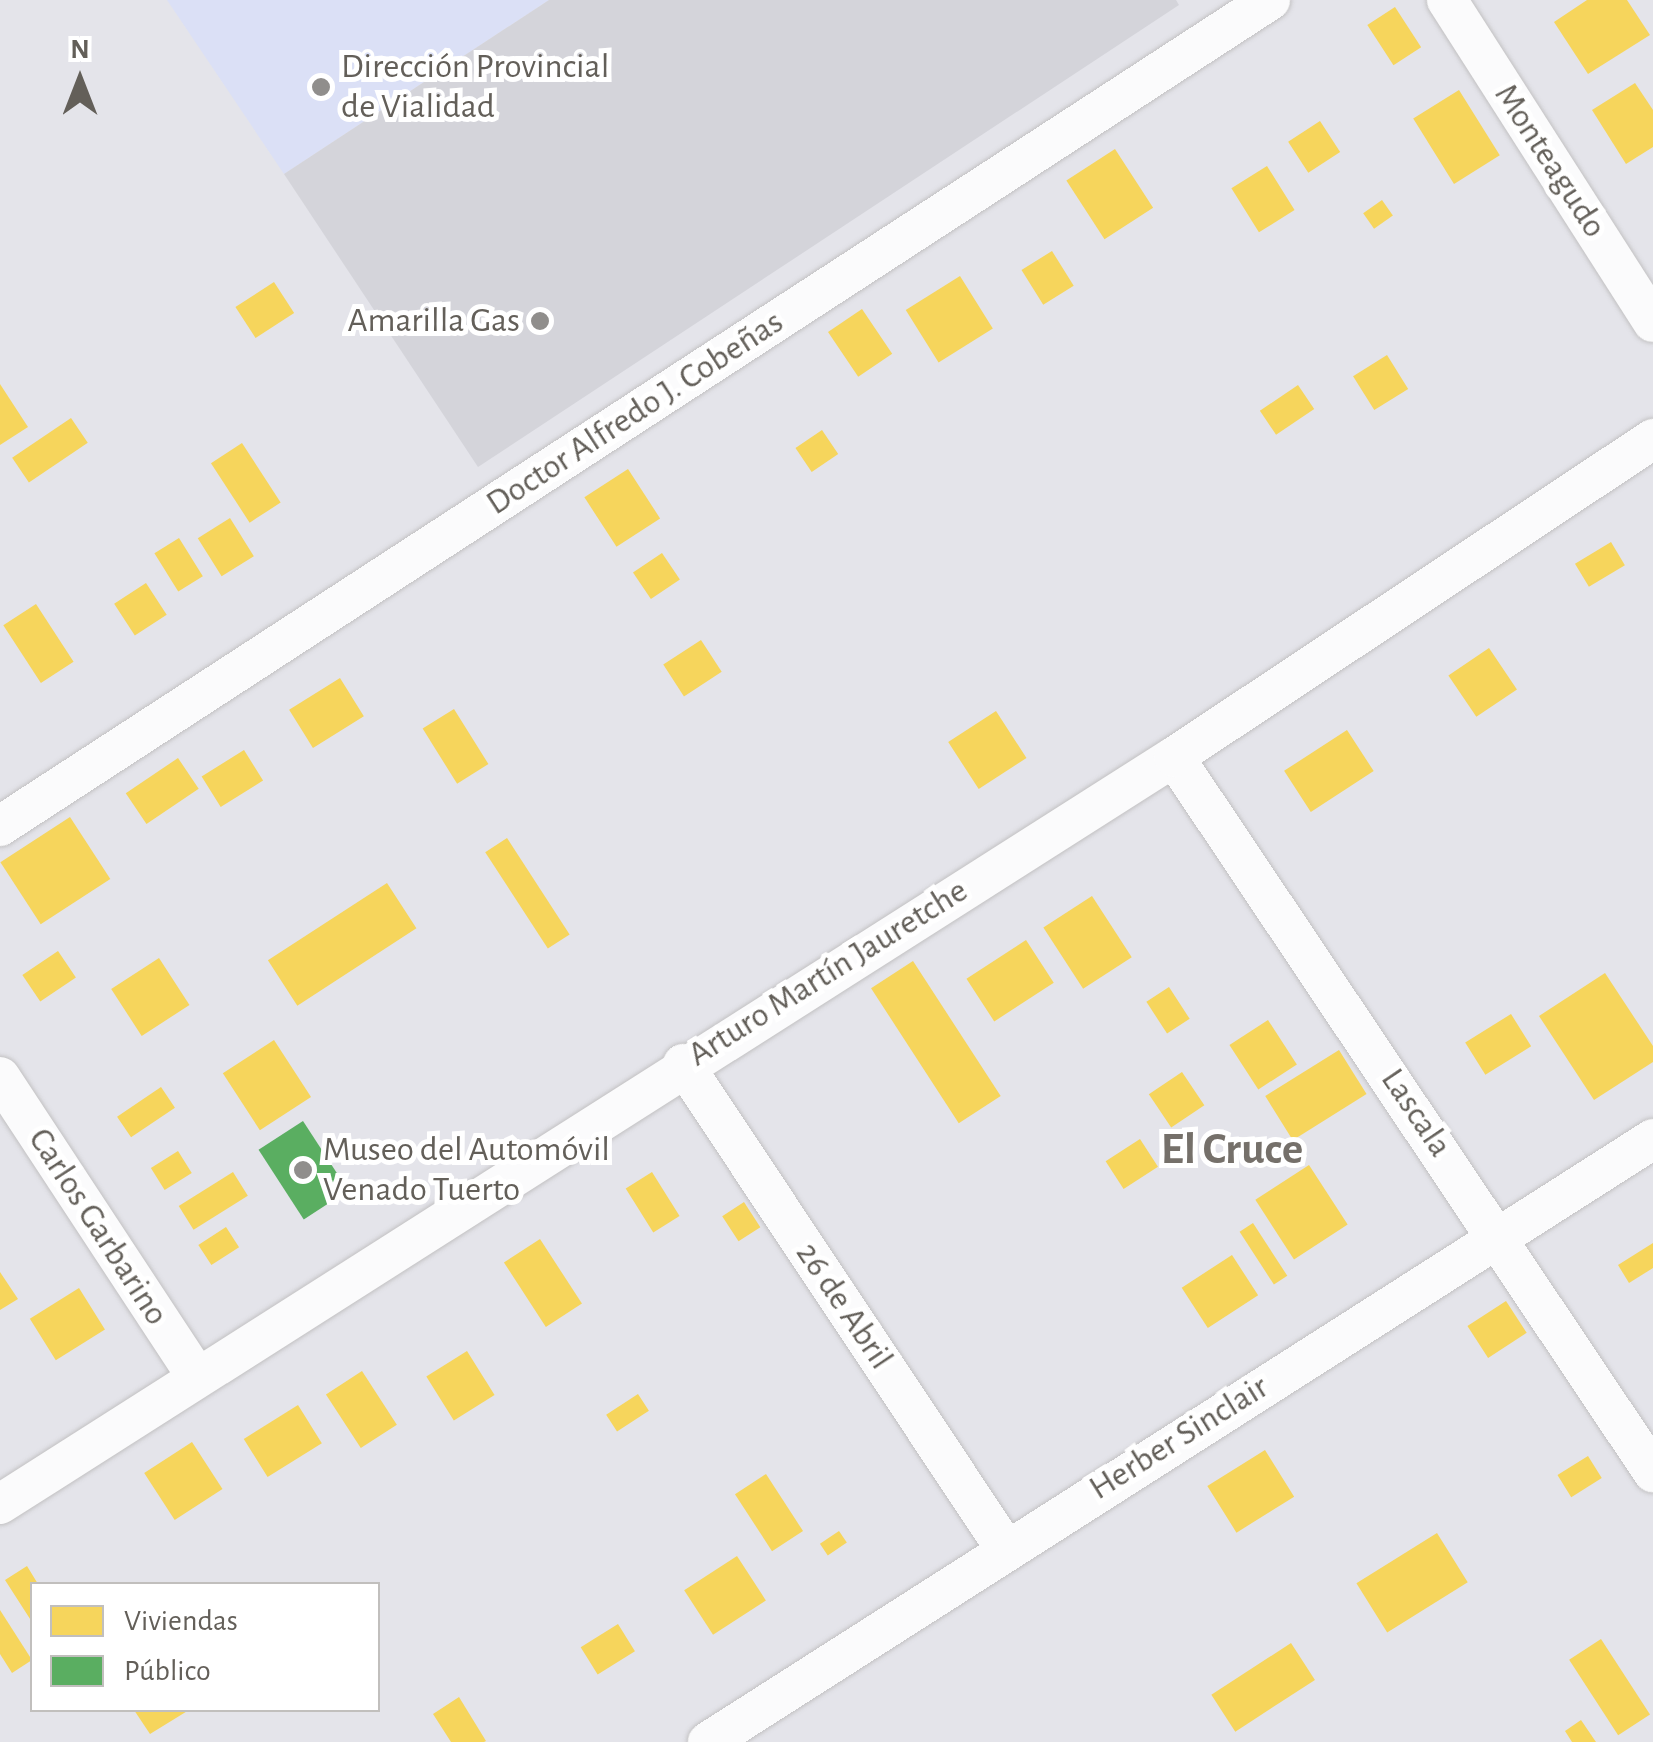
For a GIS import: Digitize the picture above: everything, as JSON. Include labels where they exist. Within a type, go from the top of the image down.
[{"type":"street","name":"Doctor Alfredo J. Cobeñas","points":[[0,826],[1270,0]]},
{"type":"street","name":"Monteagudo","points":[[1448,0],[1653,322]]},
{"type":"street","name":"Arturo Martín Jauretche","points":[[0,1504],[683,1064],[1174,756],[1653,438]]},
{"type":"street","name":"Lascala","points":[[1174,756],[1500,1236],[1653,1472]]},
{"type":"street","name":"26 de Abril","points":[[683,1064],[1004,1548]]},
{"type":"street","name":"Carlos Garbarino","points":[[0,1077],[196,1377]]},
{"type":"street","name":"Herber Sinclair","points":[[708,1742],[1004,1548],[1653,1139]]},
{"type":"shaded area","name":"Dirección Provincial de Vialidad","points":[[167,0],[549,0],[284,174]]},
{"type":"shaded area","name":"Amarilla Gas","points":[[549,0],[1176,0],[1179,5],[478,467],[284,174]]},
{"type":"building: Viviendas","points":[[1587,0],[1627,0],[1650,35],[1588,74],[1554,22]]},
{"type":"building: Viviendas","points":[[1395,7],[1421,47],[1393,65],[1367,25]]},
{"type":"building: Viviendas","points":[[1635,83],[1653,110],[1653,147],[1626,164],[1592,110]]},
{"type":"building: Viviendas","points":[[1459,90],[1500,155],[1454,184],[1413,119]]},
{"type":"building: Viviendas","points":[[1320,121],[1340,152],[1308,173],[1288,142]]},
{"type":"building: Viviendas","points":[[1115,149],[1153,208],[1104,239],[1066,181]]},
{"type":"building: Viviendas","points":[[1267,166],[1295,210],[1259,232],[1231,188]]},
{"type":"building: Viviendas","points":[[1382,200],[1393,216],[1374,229],[1363,213]]},
{"type":"building: Viviendas","points":[[1052,251],[1074,286],[1043,305],[1021,270]]},
{"type":"building: Viviendas","points":[[960,276],[993,329],[939,362],[906,310]]},
{"type":"building: Viviendas","points":[[274,282],[294,313],[256,338],[235,307]]},
{"type":"building: Viviendas","points":[[862,309],[892,354],[858,377],[828,332]]},
{"type":"building: Viviendas","points":[[1387,355],[1408,389],[1374,410],[1353,376]]},
{"type":"building: Viviendas","points":[[0,384],[28,427],[0,445]]},
{"type":"building: Viviendas","points":[[1298,385],[1314,409],[1276,435],[1260,411]]},
{"type":"building: Viviendas","points":[[71,418],[88,443],[29,483],[12,458]]},
{"type":"building: Viviendas","points":[[822,430],[838,454],[812,472],[795,448]]},
{"type":"building: Viviendas","points":[[242,443],[281,503],[250,523],[211,463]]},
{"type":"building: Viviendas","points":[[628,469],[660,518],[617,547],[584,497]]},
{"type":"building: Viviendas","points":[[230,518],[254,556],[222,576],[198,538]]},
{"type":"building: Viviendas","points":[[179,538],[203,576],[178,592],[154,553]]},
{"type":"building: Viviendas","points":[[1611,542],[1625,565],[1589,587],[1575,564]]},
{"type":"building: Viviendas","points":[[662,553],[680,580],[651,599],[633,573]]},
{"type":"building: Viviendas","points":[[146,583],[167,615],[135,636],[114,604]]},
{"type":"building: Viviendas","points":[[36,604],[74,662],[41,683],[3,625]]},
{"type":"building: Viviendas","points":[[701,640],[722,672],[684,696],[663,665]]},
{"type":"building: Viviendas","points":[[1489,648],[1517,689],[1476,717],[1448,675]]},
{"type":"building: Viviendas","points":[[340,678],[364,716],[313,748],[289,710]]},
{"type":"building: Viviendas","points":[[454,709],[488,764],[457,784],[423,729]]},
{"type":"building: Viviendas","points":[[996,711],[1026,758],[979,789],[948,742]]},
{"type":"building: Viviendas","points":[[1347,730],[1374,771],[1311,812],[1284,771]]},
{"type":"building: Viviendas","points":[[244,750],[263,781],[221,807],[202,776]]},
{"type":"building: Viviendas","points":[[178,758],[199,789],[146,824],[126,793]]},
{"type":"building: Viviendas","points":[[70,817],[110,879],[41,924],[0,862]]},
{"type":"building: Viviendas","points":[[507,838],[570,934],[548,949],[485,852]]},
{"type":"building: Viviendas","points":[[387,883],[416,928],[297,1006],[268,960]]},
{"type":"building: Viviendas","points":[[1092,896],[1132,957],[1083,989],[1043,928]]},
{"type":"building: Viviendas","points":[[1026,940],[1054,983],[994,1021],[966,979]]},
{"type":"building: Viviendas","points":[[58,951],[76,978],[40,1002],[22,975]]},
{"type":"building: Viviendas","points":[[159,958],[189,1005],[142,1036],[111,989]]},
{"type":"building: Viviendas","points":[[913,961],[1001,1096],[959,1123],[871,988]]},
{"type":"building: Viviendas","points":[[1605,973],[1653,1046],[1653,1062],[1594,1100],[1539,1016]]},
{"type":"building: Viviendas","points":[[1169,987],[1190,1019],[1167,1034],[1146,1002]]},
{"type":"building: Viviendas","points":[[1511,1014],[1531,1046],[1485,1075],[1465,1043]]},
{"type":"building: Viviendas","points":[[1268,1020],[1297,1064],[1258,1090],[1229,1045]]},
{"type":"building: Viviendas","points":[[274,1040],[311,1097],[260,1130],[223,1073]]},
{"type":"building: Viviendas","points":[[1339,1050],[1367,1094],[1293,1140],[1265,1096]]},
{"type":"building: Viviendas","points":[[1182,1072],[1204,1105],[1171,1128],[1149,1094]]},
{"type":"building: Viviendas","points":[[161,1087],[175,1108],[131,1137],[117,1117]]},
{"type":"building: Viviendas","points":[[1140,1139],[1158,1167],[1124,1189],[1106,1161]]},
{"type":"building: Viviendas","points":[[178,1151],[192,1173],[165,1190],[151,1168]]},
{"type":"building: Viviendas","points":[[1309,1165],[1348,1225],[1294,1259],[1255,1200]]},
{"type":"building: Viviendas","points":[[233,1172],[248,1196],[194,1230],[179,1206]]},
{"type":"building: Viviendas","points":[[652,1172],[680,1216],[653,1233],[626,1188]]},
{"type":"building: Viviendas","points":[[744,1202],[760,1227],[739,1241],[722,1216]]},
{"type":"building: Viviendas","points":[[1253,1223],[1287,1276],[1274,1285],[1240,1232]]},
{"type":"building: Viviendas","points":[[226,1227],[239,1247],[211,1265],[198,1245]]},
{"type":"building: Viviendas","points":[[540,1239],[582,1304],[546,1327],[504,1262]]},
{"type":"building: Viviendas","points":[[1653,1243],[1653,1268],[1629,1283],[1618,1265]]},
{"type":"building: Viviendas","points":[[1232,1255],[1258,1295],[1208,1328],[1182,1288]]},
{"type":"building: Viviendas","points":[[0,1272],[18,1299],[0,1310]]},
{"type":"building: Viviendas","points":[[79,1288],[105,1330],[56,1360],[30,1319]]},
{"type":"building: Viviendas","points":[[1506,1301],[1527,1333],[1488,1358],[1467,1326]]},
{"type":"building: Viviendas","points":[[467,1351],[495,1395],[454,1421],[426,1376]]},
{"type":"building: Viviendas","points":[[362,1371],[397,1425],[361,1448],[326,1394]]},
{"type":"building: Viviendas","points":[[638,1394],[649,1411],[617,1431],[606,1415]]},
{"type":"building: Viviendas","points":[[298,1405],[322,1443],[268,1477],[244,1439]]},
{"type":"building: Viviendas","points":[[192,1442],[222,1489],[175,1520],[144,1473]]},
{"type":"building: Viviendas","points":[[1265,1450],[1294,1497],[1236,1533],[1207,1486]]},
{"type":"building: Viviendas","points":[[1588,1456],[1602,1478],[1571,1497],[1557,1475]]},
{"type":"building: Viviendas","points":[[766,1474],[803,1531],[772,1551],[735,1494]]},
{"type":"building: Viviendas","points":[[839,1531],[847,1543],[828,1555],[820,1544]]},
{"type":"building: Viviendas","points":[[1437,1533],[1468,1582],[1387,1633],[1356,1583]]},
{"type":"building: Viviendas","points":[[737,1556],[766,1600],[713,1635],[684,1590]]},
{"type":"building: Viviendas","points":[[27,1566],[37,1582],[30,1582],[30,1619],[5,1580]]},
{"type":"building: Viviendas","points":[[0,1610],[30,1661],[12,1673],[0,1654]]},
{"type":"building: Viviendas","points":[[618,1624],[635,1651],[598,1674],[581,1647]]},
{"type":"building: Viviendas","points":[[1601,1639],[1650,1714],[1618,1735],[1569,1660]]},
{"type":"building: Viviendas","points":[[1291,1643],[1315,1680],[1235,1732],[1211,1695]]},
{"type":"building: Viviendas","points":[[459,1697],[486,1741],[451,1742],[433,1714]]},
{"type":"building: Viviendas","points":[[135,1712],[186,1712],[150,1734]]},
{"type":"building: Viviendas","points":[[1581,1720],[1596,1742],[1572,1742],[1565,1731]]},
{"type":"building: Público","name":"Museo del Automóvil Venado Tuerto","points":[[303,1121],[348,1191],[304,1219],[259,1150]]},
{"type":"place","name":"Dirección Provincial de Vialidad","points":[[321,87]]},
{"type":"place","name":"Amarilla Gas","points":[[540,321]]},
{"type":"place","name":"Museo del Automóvil Venado Tuerto","points":[[303,1170]]},
{"type":"district","name":"El Cruce","points":[[1232,1150]]}]
